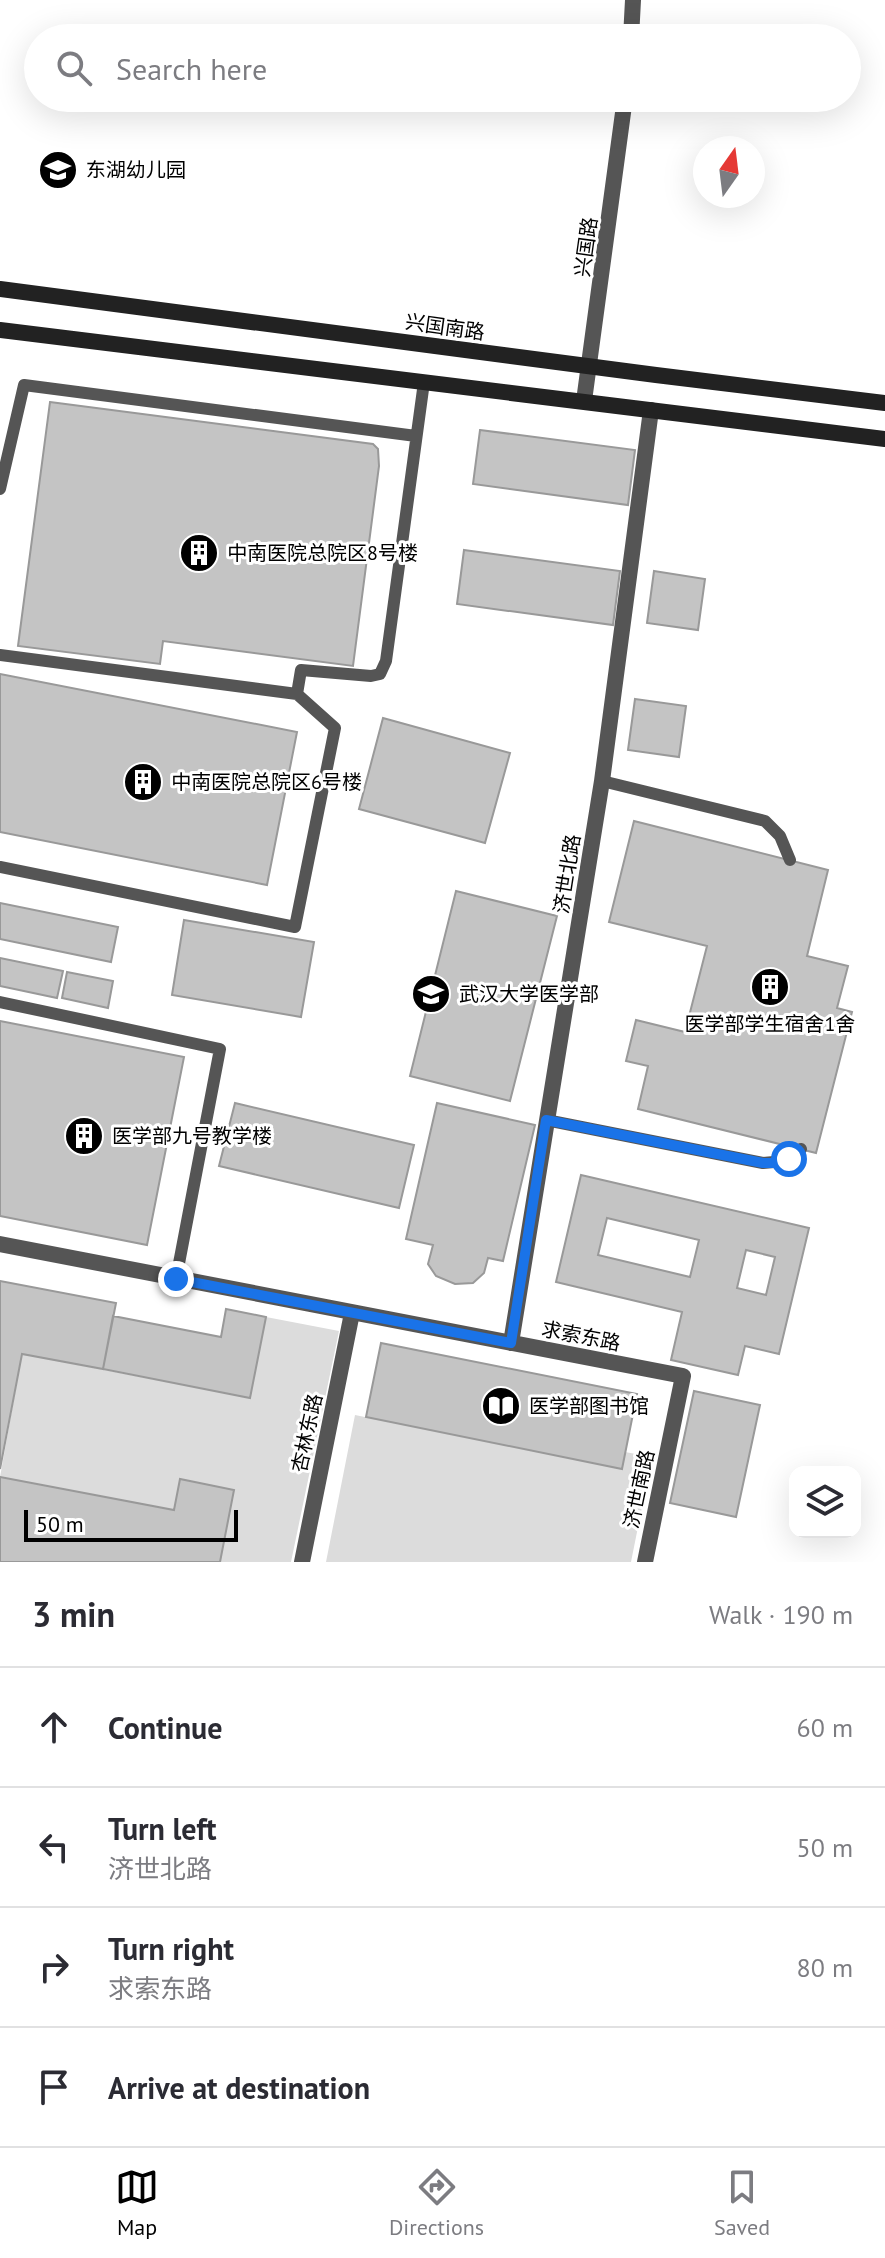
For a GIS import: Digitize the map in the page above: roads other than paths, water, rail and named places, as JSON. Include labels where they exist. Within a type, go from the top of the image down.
[{"type":"main road","name":"兴国南路","points":[[0,289],[885,403]]},
{"type":"main road","points":[[0,330],[885,439]]},
{"type":"street","points":[[632,24],[633,0]]},
{"type":"street","name":"兴国路","points":[[584,401],[623,112]]},
{"type":"street","name":"济世北路","points":[[511,1343],[602,781],[651,410]]},
{"type":"street","name":"求索东路","points":[[0,1244],[683,1376]]},
{"type":"street","name":"杏林东路","points":[[302,1562],[352,1313]]},
{"type":"street","name":"济世南路","points":[[645,1562],[683,1376]]},
{"type":"lane","points":[[297,694],[301,670],[371,676],[383,670],[424,382]]},
{"type":"lane","points":[[0,489],[4,450],[24,385],[416,436]]},
{"type":"lane","points":[[0,655],[297,694],[335,728],[295,927],[0,867]]},
{"type":"lane","points":[[602,781],[765,821],[780,836],[790,860]]},
{"type":"lane","points":[[0,1002],[220,1049],[176,1279]]},
{"type":"lane","points":[[546,1120],[763,1163],[785,1161],[801,1149]]},
{"type":"place","name":"东湖幼儿园","points":[[58,170]]},
{"type":"place","name":"中南医院总院区8号楼","points":[[199,553]]},
{"type":"place","name":"中南医院总院区6号楼","points":[[143,782]]},
{"type":"place","name":"医学部学生宿舍1舍","points":[[770,987]]},
{"type":"place","name":"武汉大学医学部","points":[[431,994]]},
{"type":"place","name":"医学部九号教学楼","points":[[84,1136]]},
{"type":"place","name":"医学部图书馆","points":[[501,1406]]}]
